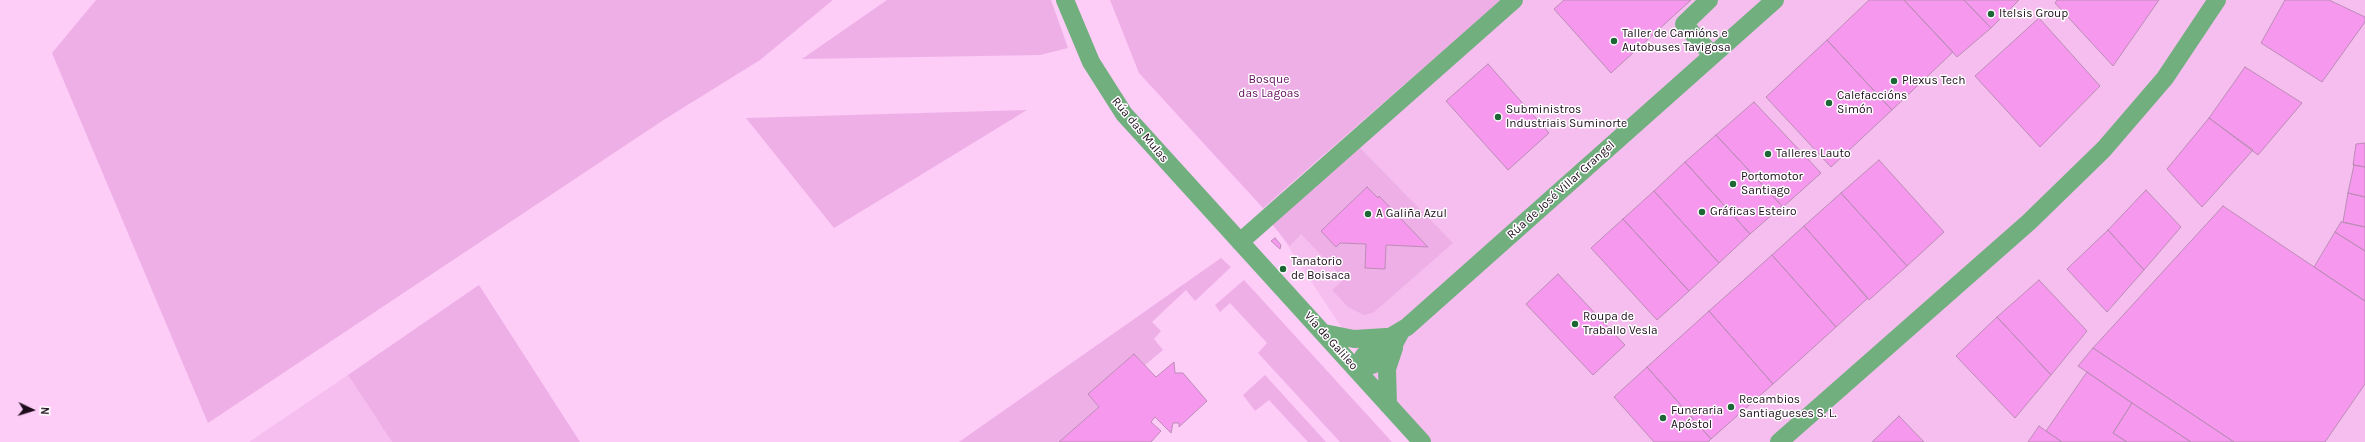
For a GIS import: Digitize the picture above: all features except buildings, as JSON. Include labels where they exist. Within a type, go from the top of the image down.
[{"type":"street","name":"Rúa das Mulas","points":[[1065,0],[1091,62],[1124,114],[1240,242]]},
{"type":"street","points":[[1240,242],[1514,0]]},
{"type":"street","points":[[1709,0],[1684,24],[1712,55]]},
{"type":"street","name":"Rúa de José Villar Grangel","points":[[1358,370],[1363,357],[1370,349],[1400,333],[1775,0]]},
{"type":"street","points":[[1779,442],[2029,222],[2104,149],[2165,78],[2217,0]]},
{"type":"street","name":"Vía de Galileo","points":[[1240,242],[1422,442]]},
{"type":"street","name":"Rúa de José Villar Grangel","points":[[1324,333],[1354,339],[1378,338],[1400,333]]},
{"type":"street","name":"Rúa de José Villar Grangel","points":[[1388,405],[1387,369],[1400,333]]},
{"type":"shaded area","points":[[1514,0],[2365,0],[2365,442],[1421,442],[1411,433],[1263,208]]},
{"type":"shaded area","points":[[348,375],[392,442],[249,442]]},
{"type":"green space","points":[[96,0],[833,0],[760,60],[665,119],[208,423],[52,53]]},
{"type":"green space","points":[[887,0],[1051,0],[1068,48],[1040,55],[802,59]]},
{"type":"green space","name":"Bosque das Lagoas","points":[[1110,0],[1501,0],[1263,208],[1139,73]]},
{"type":"green space","points":[[1027,110],[834,228],[746,118]]},
{"type":"green space","points":[[1360,148],[1453,243],[1373,313],[1364,315],[1348,307],[1332,290],[1344,279],[1301,234],[1290,246],[1271,223]]},
{"type":"green space","points":[[1221,258],[1231,267],[1195,301],[1186,290],[1152,322],[1161,331],[1154,339],[1163,350],[1145,365],[1134,354],[1089,394],[1099,407],[1059,442],[959,442]]},
{"type":"green space","points":[[1244,280],[1392,442],[1340,442],[1258,353],[1267,343],[1230,303],[1220,312],[1215,305]]},
{"type":"green space","points":[[479,285],[580,442],[392,442],[348,375]]},
{"type":"green space","points":[[1265,375],[1326,442],[1308,442],[1269,400],[1255,411],[1243,395]]},
{"type":"place","name":"Itelsis Group","points":[[1991,14]]},
{"type":"place","name":"Taller de Camións e Autobuses Tavigosa","points":[[1614,41]]},
{"type":"place","name":"Plexus Tech","points":[[1894,81]]},
{"type":"place","name":"Calefaccións Simón","points":[[1829,103]]},
{"type":"place","name":"Subministros Industriais Suminorte","points":[[1498,117]]},
{"type":"place","name":"Talleres Lauto","points":[[1768,154]]},
{"type":"place","name":"Portomotor Santiago","points":[[1733,184]]},
{"type":"place","name":"Gráficas Esteiro","points":[[1702,212]]},
{"type":"place","name":"A Galiña Azul","points":[[1368,214]]},
{"type":"place","name":"Tanatorio de Boisaca","points":[[1283,269]]},
{"type":"place","name":"Roupa de Traballo Vesla","points":[[1575,324]]},
{"type":"place","name":"Recambios Santiagueses S. L.","points":[[1731,407]]},
{"type":"place","name":"Funeraria Apóstol","points":[[1663,418]]}]
